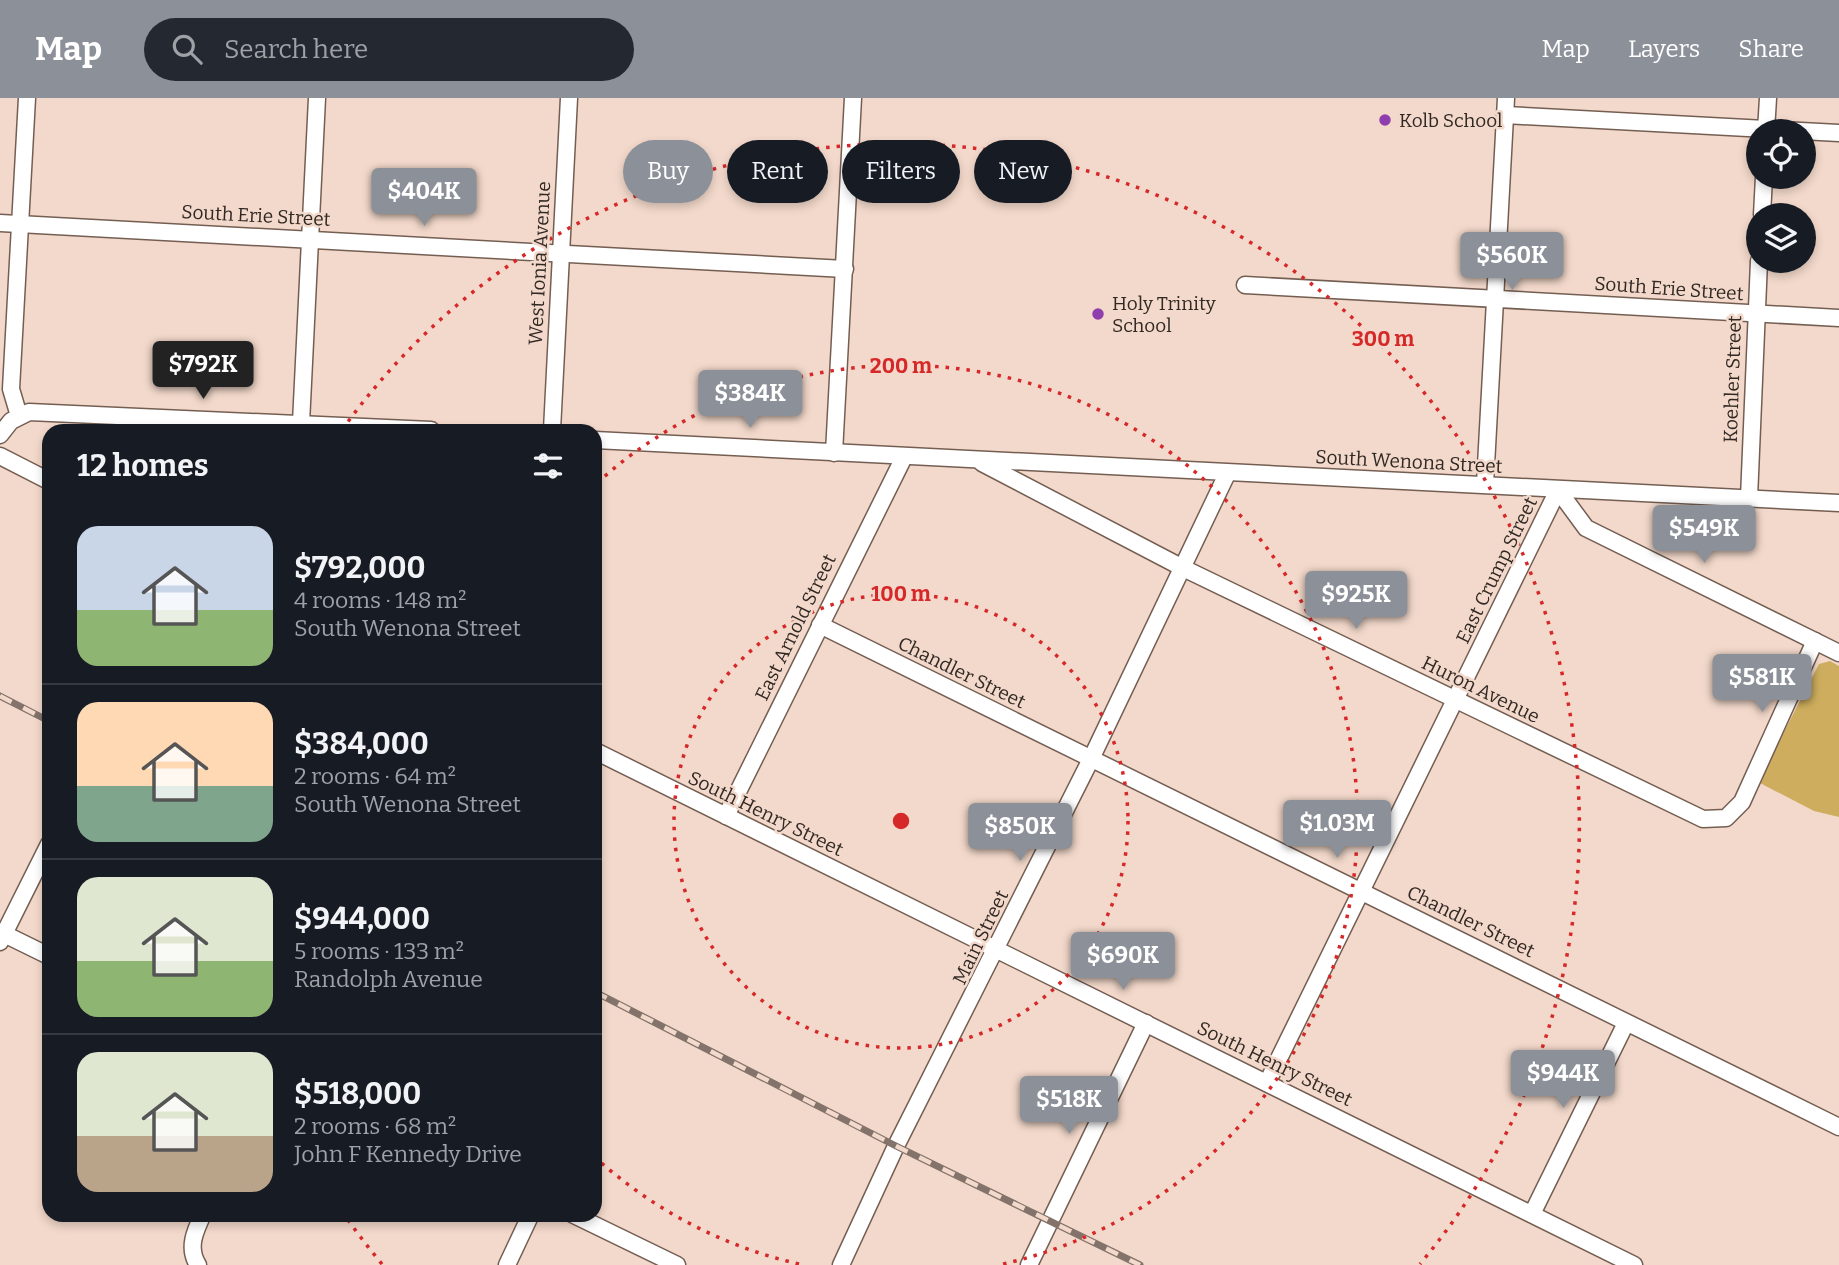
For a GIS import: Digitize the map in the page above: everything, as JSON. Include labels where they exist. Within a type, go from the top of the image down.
[{"type":"street","points":[[19,416],[10,389],[27,98]]},
{"type":"street","points":[[302,423],[317,98]]},
{"type":"street","name":"West Ionia Avenue","points":[[552,424],[569,98]]},
{"type":"street","points":[[834,453],[853,98]]},
{"type":"street","points":[[1485,484],[1493,298],[1506,98]]},
{"type":"street","points":[[1767,119],[1768,98]]},
{"type":"street","points":[[1505,115],[1746,129]]},
{"type":"street","points":[[1816,132],[1839,133]]},
{"type":"street","name":"South Erie Street","points":[[0,223],[845,269]]},
{"type":"street","name":"Koehler Street","points":[[1749,498],[1758,273]]},
{"type":"street","name":"South Erie Street","points":[[1245,285],[1839,318]]},
{"type":"street","points":[[0,435],[19,416],[29,412],[225,424]]},
{"type":"street","points":[[286,424],[320,424]]},
{"type":"street","points":[[602,440],[904,457]]},
{"type":"street","points":[[0,456],[42,477]]},
{"type":"street","name":"South Wenona Street","points":[[904,457],[1839,503]]},
{"type":"street","name":"East Arnold Street","points":[[726,816],[904,457]]},
{"type":"street","name":"Huron Avenue","points":[[976,460],[1183,568],[1688,814],[1715,820],[1726,818],[1742,802],[1815,641]]},
{"type":"street","name":"Main Street","points":[[841,1265],[896,1146],[998,951],[1227,474]]},
{"type":"street","points":[[1559,490],[1586,528],[1839,653]]},
{"type":"street","name":"East Crump Street","points":[[1267,1083],[1559,490]]},
{"type":"street","name":"Chandler Street","points":[[820,625],[1839,1127]]},
{"type":"street","name":"South Henry Street","points":[[602,754],[1634,1265]]},
{"type":"street","points":[[42,857],[1,936],[42,953]]},
{"type":"street","points":[[1028,1265],[1146,1023]]},
{"type":"street","points":[[1532,1214],[1626,1023]]},
{"type":"street","points":[[198,1265],[193,1257],[195,1233],[200,1222]]},
{"type":"street","points":[[507,1265],[527,1222]]},
{"type":"street","points":[[588,1222],[677,1265]]},
{"type":"shaded area","points":[[1830,661],[1839,666],[1839,817],[1814,811],[1758,782],[1819,664]]},
{"type":"railway","points":[[0,696],[42,717]]},
{"type":"railway","points":[[602,996],[896,1146],[1140,1265]]},
{"type":"place","name":"Kolb School","points":[[1385,120]]},
{"type":"place","name":"Holy Trinity School","points":[[1098,314]]}]
